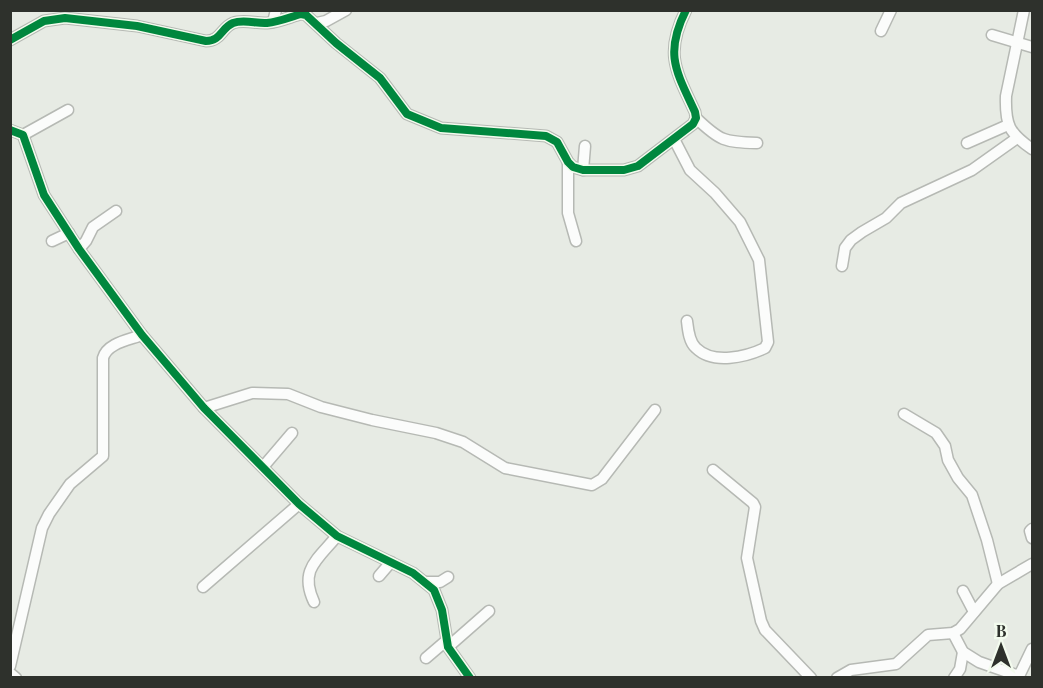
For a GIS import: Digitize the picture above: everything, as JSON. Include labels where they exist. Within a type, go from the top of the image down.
[{"type":"street","points":[[273,22],[276,10]]},
{"type":"street","points":[[317,23],[326,21],[346,10]]},
{"type":"street","points":[[686,10],[677,29],[673,50],[676,70],[696,118],[710,132],[725,141],[757,143]]},
{"type":"street","points":[[881,31],[891,10]]},
{"type":"street","points":[[1024,10],[1006,96],[1008,124],[1017,138],[1032,149]]},
{"type":"street","points":[[10,40],[44,21],[55,18],[137,26],[206,41],[218,39],[228,26],[235,22],[273,22],[308,13],[336,44],[380,78],[406,114],[441,128],[546,136],[557,142],[573,167],[583,170],[632,169],[693,124],[696,118]]},
{"type":"street","points":[[992,35],[1017,40],[1032,47]]},
{"type":"street","points":[[23,135],[68,110]]},
{"type":"street","points":[[967,143],[1008,124]]},
{"type":"street","points":[[10,130],[23,135]]},
{"type":"street","points":[[23,135],[40,188],[79,249],[142,335],[204,408],[300,504],[337,536],[391,562],[426,582],[434,590],[439,600],[447,643],[470,678]]},
{"type":"street","points":[[842,266],[845,249],[851,240],[886,218],[901,204],[972,170],[1017,138]]},
{"type":"street","points":[[674,139],[690,170],[715,193],[740,222],[759,260],[768,342],[765,348],[741,357],[711,357],[696,348],[689,336],[687,321]]},
{"type":"street","points":[[583,170],[585,146]]},
{"type":"street","points":[[568,162],[568,213],[576,241]]},
{"type":"street","points":[[79,249],[93,227],[116,211]]},
{"type":"street","points":[[52,241],[69,233]]},
{"type":"street","points":[[10,666],[42,528],[70,484],[103,456],[103,358],[105,352],[109,348],[142,335]]},
{"type":"street","points":[[204,408],[252,393],[288,394],[321,407],[436,433],[463,442],[505,468],[592,485],[602,480],[655,410]]},
{"type":"street","points":[[904,414],[936,434],[945,446],[948,460],[958,478],[972,495],[998,584]]},
{"type":"street","points":[[263,467],[292,433]]},
{"type":"street","points":[[713,470],[755,507],[747,558],[761,621],[765,630],[811,678]]},
{"type":"street","points":[[203,587],[300,504]]},
{"type":"street","points":[[1032,528],[1030,531],[1032,538]]},
{"type":"street","points":[[314,602],[307,584],[310,570],[337,536]]},
{"type":"street","points":[[379,576],[391,562]]},
{"type":"street","points":[[837,678],[851,670],[896,664],[928,635],[953,633],[960,629],[998,584],[1032,564]]},
{"type":"street","points":[[426,582],[440,582],[448,577]]},
{"type":"street","points":[[963,591],[974,612]]},
{"type":"street","points":[[426,658],[489,611]]},
{"type":"street","points":[[953,633],[963,652],[979,662],[1016,675],[1020,674],[1032,649]]},
{"type":"street","points":[[954,678],[960,669],[963,652]]},
{"type":"street","points":[[10,673],[16,678]]},
{"type":"cycle path","points":[[10,40],[44,21],[65,18],[137,26],[206,41],[215,39],[233,23],[267,23],[301,14],[306,15],[336,43],[380,78],[407,114],[441,128],[546,136],[557,142],[573,167],[583,170],[624,170],[638,166],[693,124],[696,118],[675,62],[675,39],[686,10]]},
{"type":"cycle path","points":[[10,130],[23,135],[44,195],[79,249],[142,335],[204,408],[299,504],[337,536],[413,573],[434,590],[442,610],[448,647],[470,678]]}]
